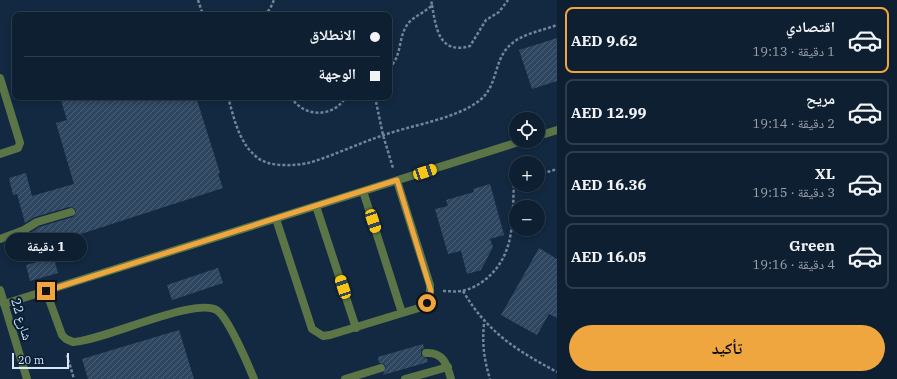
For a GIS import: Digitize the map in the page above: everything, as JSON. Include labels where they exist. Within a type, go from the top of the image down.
[{"type":"street","points":[[0,78],[20,143],[18,148],[0,154]]},
{"type":"street","points":[[545,134],[557,130]]},
{"type":"street","points":[[4,304],[509,145]]},
{"type":"street","points":[[276,218],[312,329],[323,336],[356,328],[422,307],[427,303],[431,291],[397,180]]},
{"type":"street","points":[[363,191],[402,313]]},
{"type":"street","points":[[316,206],[356,328]]},
{"type":"street","points":[[0,239],[24,230],[37,222],[71,212]]},
{"type":"street","name":"شارع 22","points":[[0,290],[27,379]]},
{"type":"street","points":[[46,291],[62,335],[66,340],[79,342],[189,310],[209,307],[218,312],[225,320],[254,379]]},
{"type":"street","points":[[426,354],[434,353],[442,357],[448,367],[450,379]]},
{"type":"street","points":[[405,379],[448,367]]},
{"type":"street","points":[[345,379],[381,368]]},
{"type":"path","points":[[198,0],[202,12]]},
{"type":"path","points":[[267,12],[274,0]]},
{"type":"path","points":[[431,0],[439,36],[445,44],[463,48],[470,46],[486,20],[499,12],[508,0]]},
{"type":"path","points":[[392,66],[399,52],[402,35],[408,24],[432,5]]},
{"type":"path","points":[[229,100],[239,133],[258,159],[280,166],[307,163],[383,135],[466,109],[482,99],[490,88],[507,48],[516,40],[557,25]]},
{"type":"path","points":[[294,100],[302,109],[321,113],[331,111],[339,106],[344,100]]},
{"type":"path","points":[[376,100],[383,135],[397,180]]},
{"type":"path","points":[[545,173],[557,169]]},
{"type":"path","points":[[431,291],[463,291],[480,284],[495,271],[506,255],[510,240],[513,192]]},
{"type":"path","points":[[463,291],[474,310],[484,323],[499,337],[557,372]]},
{"type":"path","points":[[484,323],[482,341],[484,357],[490,379]]},
{"type":"path","points":[[62,335],[74,379]]},
{"type":"building","points":[[557,38],[557,81],[532,89],[519,50]]},
{"type":"building","points":[[61,100],[197,100],[220,173],[218,174],[223,188],[50,244],[58,273],[30,281],[26,265],[37,262],[29,234],[39,227],[73,217],[76,211],[74,208],[69,207],[35,217],[25,223],[17,194],[13,195],[9,178],[26,173],[32,196],[74,184],[56,123],[67,120]]},
{"type":"building","points":[[490,184],[504,235],[490,239],[493,247],[481,270],[467,274],[461,251],[448,254],[435,209],[448,206],[446,200],[474,192],[473,189]]},
{"type":"building","points":[[539,248],[557,259],[557,318],[549,314],[537,335],[501,315]]},
{"type":"building","points":[[218,268],[223,283],[172,300],[167,285]]},
{"type":"building","points":[[179,330],[194,379],[88,379],[82,359]]},
{"type":"building","points":[[423,344],[424,348],[421,350],[421,355],[427,359],[428,362],[383,375],[386,367],[384,364],[379,363],[378,357]]},
{"type":"route","points":[[46,291],[397,180],[430,285],[430,298],[427,303]]}]
